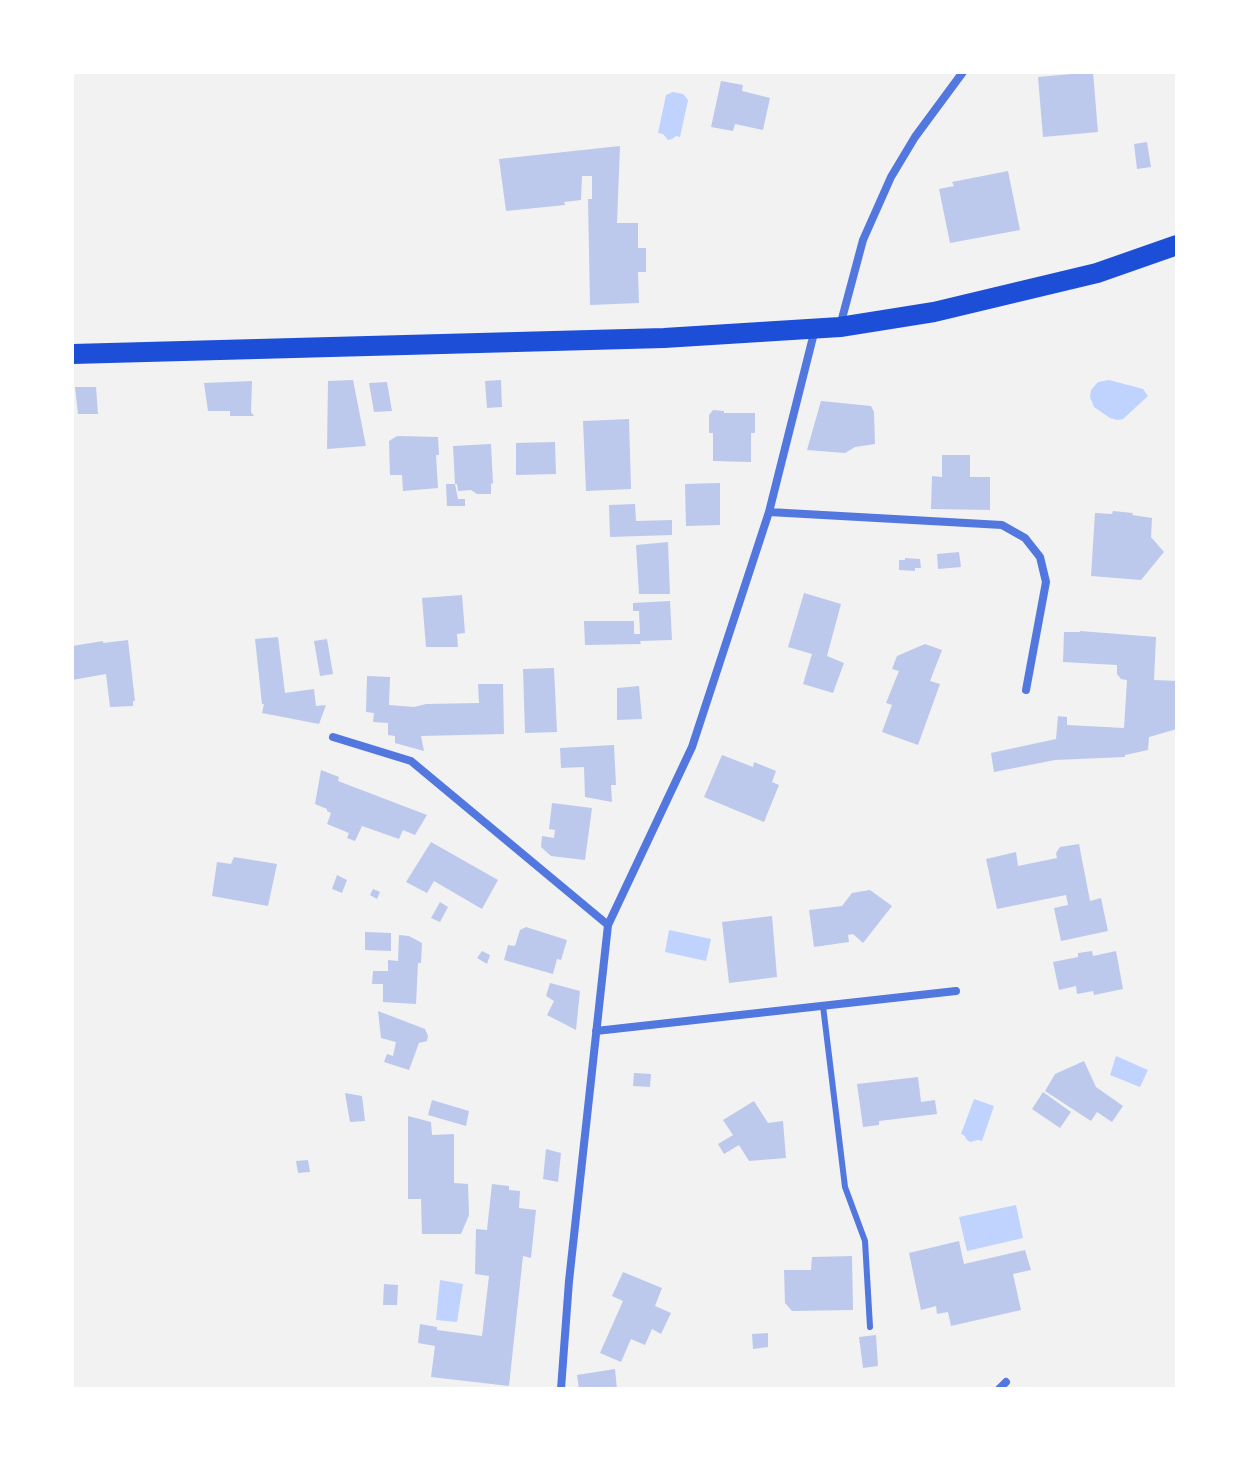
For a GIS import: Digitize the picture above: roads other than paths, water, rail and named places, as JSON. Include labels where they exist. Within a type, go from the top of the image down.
[{"type":"main road","points":[[72,354],[664,338],[840,327],[934,312],[1097,273],[1177,245]]},
{"type":"street","points":[[840,327],[863,240],[891,177],[915,137],[963,72]]},
{"type":"street","points":[[561,1389],[569,1281],[608,925],[692,747],[769,512],[815,329]]},
{"type":"street","points":[[769,512],[1002,525],[1025,538],[1040,557],[1046,582],[1026,690]]},
{"type":"street","points":[[333,737],[411,761],[608,925]]},
{"type":"street","points":[[596,1031],[956,991]]},
{"type":"lane","points":[[823,1006],[845,1187],[865,1241],[870,1327]]},
{"type":"water","points":[[673,92],[683,94],[688,100],[680,137],[668,140],[658,133],[666,95]]},
{"type":"water","points":[[1109,380],[1143,389],[1148,396],[1123,419],[1110,418],[1094,407],[1090,397],[1091,390],[1098,382]]},
{"type":"water","points":[[669,930],[711,939],[706,961],[665,952]]},
{"type":"water","points":[[1116,1056],[1148,1070],[1140,1087],[1110,1075]]},
{"type":"water","points":[[974,1099],[994,1106],[982,1141],[970,1142],[961,1134]]},
{"type":"water","points":[[1016,1205],[1023,1238],[967,1251],[959,1217]]},
{"type":"water","points":[[440,1280],[463,1284],[457,1322],[436,1320]]}]
